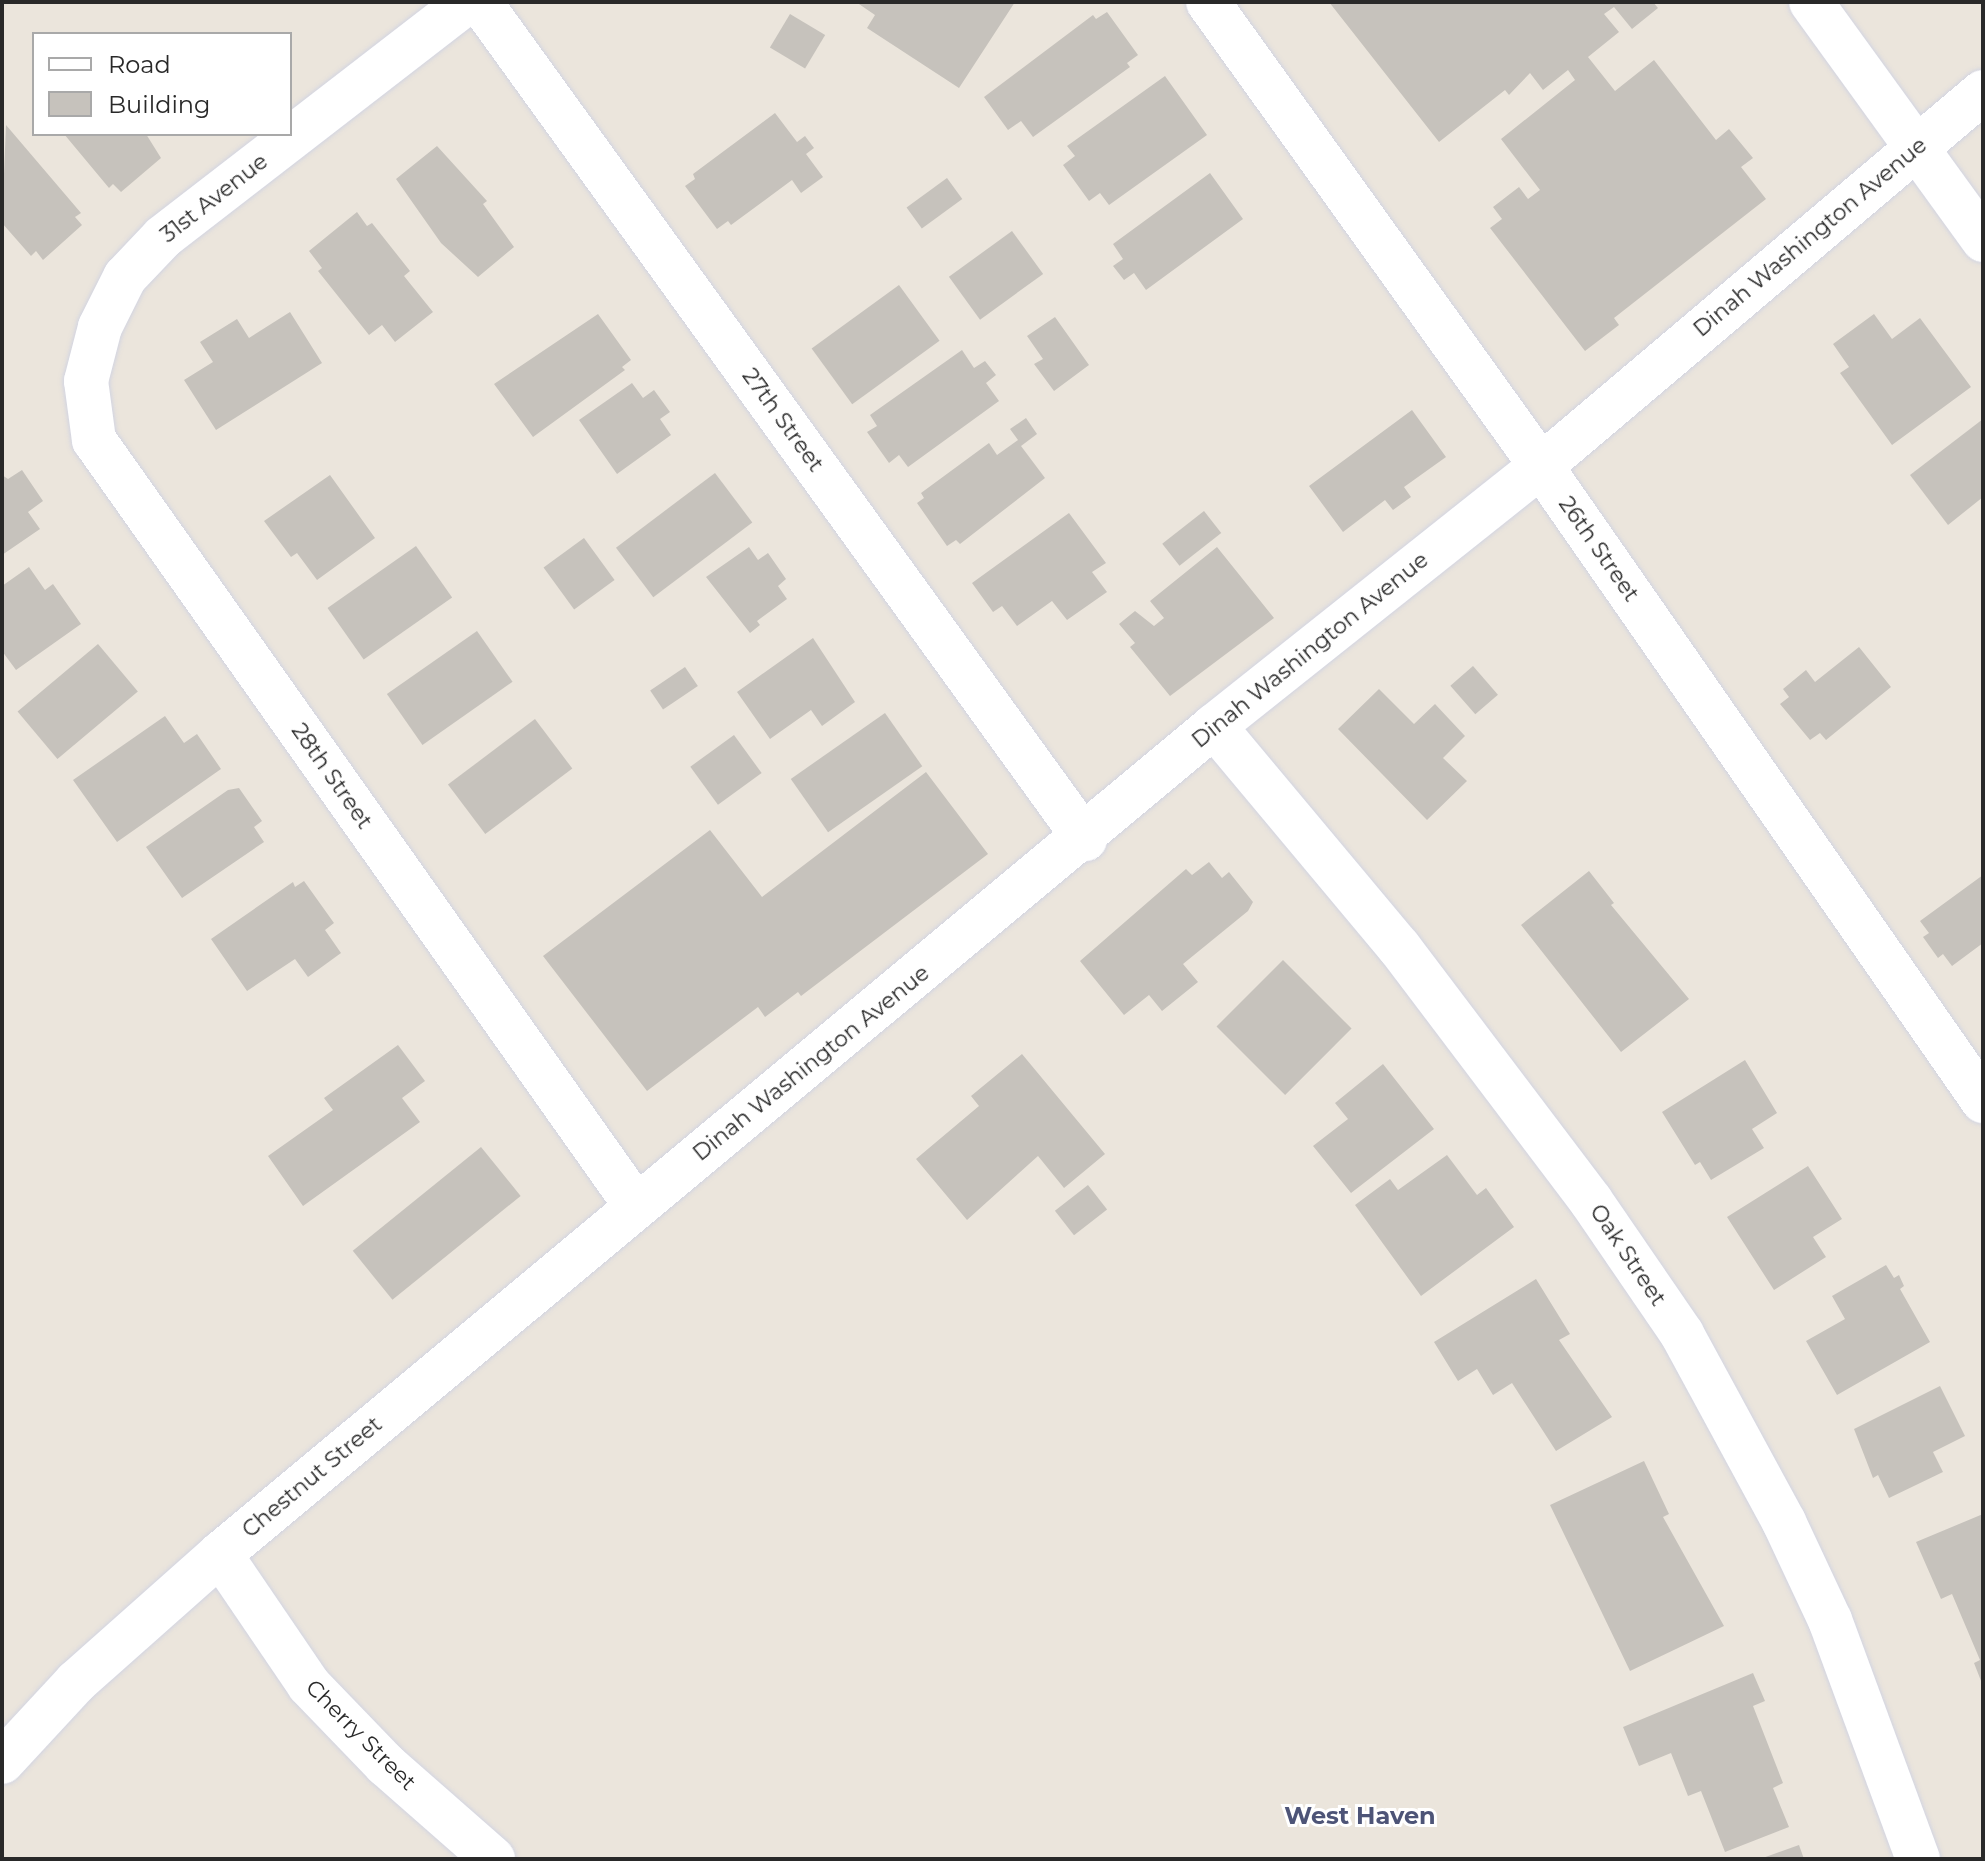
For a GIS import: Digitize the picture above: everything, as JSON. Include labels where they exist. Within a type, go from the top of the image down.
[{"type":"street","name":"31st Avenue","points":[[100,327],[125,277],[163,237],[467,2]]},
{"type":"street","name":"27th Street","points":[[480,2],[1085,839]]},
{"type":"street","name":"26th Street","points":[[1208,2],[1541,466],[1983,1101]]},
{"type":"street","points":[[1811,2],[1983,240]]},
{"type":"street","name":"Dinah Washington Avenue","points":[[636,1206],[1085,839],[1214,726],[1541,466],[1983,92]]},
{"type":"street","name":"28th Street","points":[[100,327],[86,381],[94,440],[636,1206]]},
{"type":"street","name":"Oak Street","points":[[1214,726],[1399,947],[1591,1201],[1682,1334],[1784,1522],[1830,1620],[1918,1859]]},
{"type":"street","name":"Chestnut Street","points":[[2,1762],[76,1682],[220,1554],[636,1206]]},
{"type":"street","name":"Cherry Street","points":[[220,1554],[309,1685],[385,1764],[493,1859]]},
{"type":"building","points":[[856,2],[1015,2],[959,88],[867,28],[875,15]]},
{"type":"building","points":[[1329,2],[1653,2],[1658,8],[1632,29],[1614,7],[1604,14],[1619,32],[1588,57],[1615,91],[1654,60],[1716,140],[1729,129],[1753,158],[1741,167],[1766,199],[1614,318],[1619,325],[1585,351],[1490,228],[1502,219],[1493,207],[1519,187],[1528,199],[1540,190],[1501,139],[1575,80],[1568,70],[1543,90],[1530,73],[1509,95],[1505,90],[1439,142]]},
{"type":"building","points":[[1107,12],[1138,55],[1127,63],[1130,67],[1033,137],[1021,121],[1008,130],[984,97],[1093,15],[1096,19]]},
{"type":"building","points":[[790,14],[825,35],[805,69],[770,47]]},
{"type":"building","points":[[1165,76],[1207,135],[1109,205],[1100,193],[1089,201],[1063,165],[1075,156],[1067,146]]},
{"type":"building","points":[[775,113],[797,142],[805,136],[814,148],[806,154],[823,177],[801,193],[792,180],[731,225],[728,221],[717,229],[685,186],[695,179],[693,174]]},
{"type":"building","points":[[6,125],[81,213],[75,217],[82,225],[43,260],[36,251],[31,256],[2,223]]},
{"type":"building","points":[[66,136],[147,136],[161,158],[121,192],[113,184],[109,188]]},
{"type":"building","points":[[437,146],[487,201],[483,204],[514,247],[478,277],[441,243],[396,179]]},
{"type":"building","points":[[1210,173],[1243,219],[1146,290],[1134,273],[1124,280],[1113,266],[1123,259],[1113,244]]},
{"type":"building","points":[[947,178],[962,199],[922,228],[907,207]]},
{"type":"building","points":[[357,212],[367,226],[372,223],[410,271],[404,276],[433,312],[395,342],[382,325],[369,335],[318,271],[322,268],[309,251]]},
{"type":"building","points":[[1012,231],[1043,274],[980,320],[949,277]]},
{"type":"building","points":[[899,285],[940,341],[852,404],[812,348]]},
{"type":"building","points":[[290,312],[322,363],[216,430],[184,380],[213,362],[200,342],[237,319],[249,338]]},
{"type":"building","points":[[598,314],[631,360],[622,367],[625,370],[533,437],[494,384]]},
{"type":"building","points":[[1874,314],[1892,339],[1920,318],[1971,387],[1892,445],[1840,373],[1849,367],[1833,344]]},
{"type":"building","points":[[1055,317],[1089,365],[1054,391],[1034,364],[1043,359],[1027,336]]},
{"type":"building","points":[[962,350],[974,368],[985,361],[996,375],[986,383],[999,401],[908,467],[899,455],[889,463],[867,432],[877,426],[870,415]]},
{"type":"building","points":[[632,383],[643,398],[654,390],[670,412],[660,419],[671,435],[617,474],[579,420]]},
{"type":"building","points":[[1412,410],[1446,457],[1404,487],[1411,497],[1393,510],[1385,500],[1343,532],[1309,486]]},
{"type":"building","points":[[1026,418],[1037,434],[1021,446],[1045,478],[960,544],[956,540],[947,546],[917,503],[924,498],[921,493],[989,443],[997,455],[1018,440],[1010,429]]},
{"type":"building","points":[[1983,419],[1983,497],[1948,525],[1910,475]]},
{"type":"building","points":[[22,470],[43,501],[28,512],[40,529],[2,555],[2,475],[8,479]]},
{"type":"building","points":[[715,473],[752,523],[653,597],[616,548]]},
{"type":"building","points":[[330,475],[375,538],[317,580],[297,553],[291,557],[264,521]]},
{"type":"building","points":[[1204,511],[1221,533],[1179,566],[1162,544]]},
{"type":"building","points":[[1069,513],[1106,563],[1092,572],[1107,592],[1067,620],[1052,601],[1017,626],[1002,606],[993,612],[972,583]]},
{"type":"building","points":[[584,538],[615,580],[574,609],[544,567]]},
{"type":"building","points":[[416,546],[452,598],[364,660],[328,608]]},
{"type":"building","points":[[749,547],[758,560],[768,553],[786,579],[778,586],[787,599],[757,621],[760,625],[750,633],[706,577]]},
{"type":"building","points":[[1217,547],[1274,618],[1170,696],[1130,647],[1135,643],[1119,624],[1135,611],[1154,626],[1164,618],[1150,601]]},
{"type":"building","points":[[29,567],[45,590],[53,584],[81,624],[16,670],[2,651],[2,586]]},
{"type":"building","points":[[477,631],[513,682],[422,745],[387,694]]},
{"type":"building","points":[[813,638],[855,702],[822,726],[811,710],[770,739],[737,692]]},
{"type":"building","points":[[98,644],[138,691],[57,759],[18,711]]},
{"type":"building","points":[[1859,647],[1891,687],[1826,740],[1820,733],[1810,740],[1780,704],[1789,697],[1783,689],[1806,670],[1815,682]]},
{"type":"building","points":[[1473,666],[1498,695],[1475,714],[1450,686]]},
{"type":"building","points":[[685,667],[698,686],[663,710],[650,690]]},
{"type":"building","points":[[1379,689],[1414,724],[1435,704],[1465,736],[1443,758],[1467,781],[1427,820],[1338,729]]},
{"type":"building","points":[[885,713],[922,766],[828,832],[791,779]]},
{"type":"building","points":[[165,716],[184,743],[197,734],[221,769],[117,842],[73,780]]},
{"type":"building","points":[[535,719],[572,769],[485,834],[448,785]]},
{"type":"building","points":[[734,735],[762,773],[718,805],[690,767]]},
{"type":"building","points":[[926,772],[988,854],[801,996],[798,992],[765,1017],[758,1007],[647,1091],[543,956],[710,830],[762,897]]},
{"type":"building","points":[[239,788],[262,821],[254,827],[264,842],[182,898],[146,847],[228,790]]},
{"type":"building","points":[[1209,862],[1222,878],[1229,872],[1253,902],[1248,911],[1183,964],[1198,982],[1162,1011],[1149,995],[1124,1015],[1080,961],[1186,869],[1192,875]]},
{"type":"building","points":[[1589,871],[1614,903],[1611,905],[1689,999],[1621,1052],[1521,925]]},
{"type":"building","points":[[1983,875],[1983,943],[1952,966],[1943,954],[1938,958],[1923,937],[1929,933],[1920,921]]},
{"type":"building","points":[[304,881],[334,923],[325,930],[341,953],[308,977],[295,959],[247,991],[211,939],[293,882],[295,887]]},
{"type":"building","points":[[1283,960],[1352,1029],[1285,1095],[1217,1026]]},
{"type":"building","points":[[398,1045],[425,1081],[402,1098],[420,1122],[303,1206],[268,1156],[333,1110],[324,1098]]},
{"type":"building","points":[[1022,1054],[1105,1154],[1064,1188],[1038,1156],[967,1220],[916,1159],[979,1106],[971,1096]]},
{"type":"building","points":[[1745,1060],[1777,1113],[1752,1129],[1764,1148],[1711,1180],[1700,1162],[1695,1165],[1662,1112]]},
{"type":"building","points":[[1383,1064],[1434,1129],[1351,1193],[1313,1146],[1348,1119],[1335,1103]]},
{"type":"building","points":[[481,1147],[521,1196],[392,1300],[353,1251]]},
{"type":"building","points":[[1447,1155],[1477,1195],[1486,1188],[1514,1227],[1421,1296],[1355,1205],[1390,1179],[1398,1190]]},
{"type":"building","points":[[1808,1166],[1842,1219],[1813,1237],[1826,1257],[1774,1290],[1727,1217]]},
{"type":"building","points":[[1088,1185],[1107,1209],[1074,1235],[1055,1211]]},
{"type":"building","points":[[1886,1265],[1894,1278],[1899,1275],[1904,1286],[1900,1289],[1930,1342],[1837,1395],[1806,1341],[1845,1319],[1832,1296]]},
{"type":"building","points":[[1536,1279],[1570,1334],[1559,1340],[1612,1417],[1556,1451],[1512,1383],[1493,1395],[1477,1369],[1458,1381],[1434,1342]]},
{"type":"building","points":[[1940,1386],[1965,1436],[1933,1452],[1943,1472],[1889,1498],[1878,1475],[1873,1478],[1854,1429]]},
{"type":"building","points":[[1644,1461],[1669,1514],[1663,1517],[1724,1626],[1630,1671],[1550,1505]]},
{"type":"building","points":[[1983,1514],[1983,1686],[1974,1663],[1980,1660],[1952,1594],[1941,1599],[1916,1542]]},
{"type":"building","points":[[1753,1673],[1765,1701],[1753,1706],[1783,1783],[1773,1788],[1789,1827],[1725,1852],[1701,1791],[1688,1796],[1671,1753],[1639,1766],[1623,1727]]},
{"type":"building","points":[[1799,1845],[1804,1859],[1760,1859]]},
{"type":"district","name":"West Haven","points":[[1360,1816]]}]
